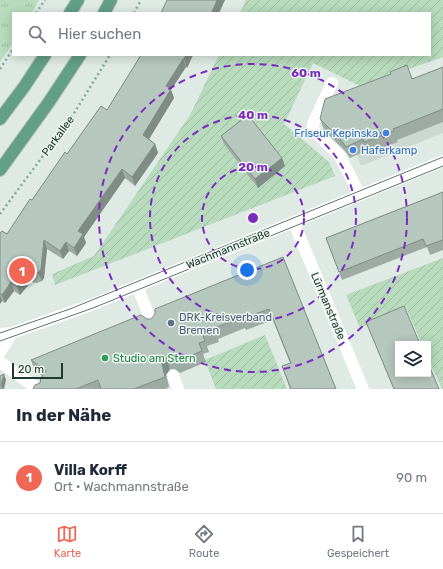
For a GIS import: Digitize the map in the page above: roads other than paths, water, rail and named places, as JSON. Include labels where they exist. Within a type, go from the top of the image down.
[{"type":"main road","points":[[71,12],[78,0]]},
{"type":"main road","points":[[105,12],[111,0]]},
{"type":"main road","points":[[0,119],[24,87],[44,56]]},
{"type":"main road","points":[[0,170],[50,102],[79,56]]},
{"type":"street","points":[[332,83],[313,124],[313,128],[315,132],[340,156],[360,195]]},
{"type":"street","name":"Wachmannstraße","points":[[0,337],[6,333],[91,304],[137,286],[443,161]]},
{"type":"street","name":"Lürmanstraße","points":[[294,223],[363,389]]},
{"type":"street","points":[[137,286],[152,323]]},
{"type":"street","points":[[0,352],[6,333]]},
{"type":"street","points":[[0,362],[38,389]]},
{"type":"street","points":[[173,376],[178,389]]},
{"type":"tram line","points":[[0,333],[70,309],[443,157]]},
{"type":"tram line","points":[[0,341],[93,308],[443,166]]},
{"type":"place","name":"Friseur Kepinska","points":[[386,133]]},
{"type":"place","name":"Haferkamp","points":[[353,150]]},
{"type":"place","name":"Villa Korff","points":[[22,271]]},
{"type":"place","name":"DRK-Kreisverband Bremen","points":[[171,323]]},
{"type":"place","name":"Studio am Stern","points":[[105,358]]}]
